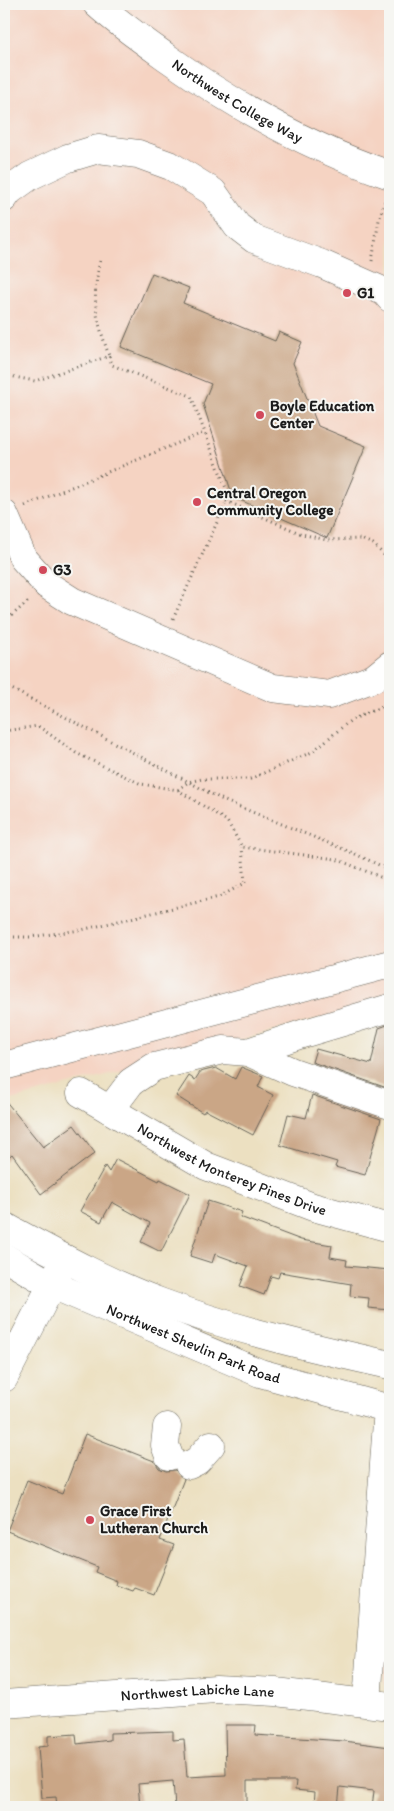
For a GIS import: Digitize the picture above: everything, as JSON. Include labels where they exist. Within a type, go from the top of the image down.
[{"type":"street","name":"Northwest College Way","points":[[97,4],[153,48],[206,84],[262,118],[389,184]]},
{"type":"street","points":[[4,198],[9,191],[30,176],[68,158],[98,149],[138,154],[171,166],[213,192],[237,226],[254,239],[322,264],[385,292],[390,298]]},
{"type":"street","points":[[4,514],[24,558],[48,585],[72,601],[162,642],[273,688],[329,694],[374,678],[390,665]]},
{"type":"street","points":[[4,1066],[390,964]]},
{"type":"street","points":[[248,1052],[390,1008]]},
{"type":"street","points":[[110,1110],[131,1082],[154,1067],[223,1050],[248,1052],[293,1072],[390,1105]]},
{"type":"street","name":"Northwest Monterey Pines Drive","points":[[81,1093],[206,1166],[313,1207],[390,1228]]},
{"type":"street","name":"Northwest Shevlin Park Road","points":[[4,1226],[65,1259],[159,1302],[234,1327],[308,1348],[390,1365]]},
{"type":"street","name":"Northwest Shevlin Park Road","points":[[4,1258],[50,1284],[260,1373],[389,1408]]},
{"type":"street","points":[[4,1378],[50,1284],[65,1259]]},
{"type":"street","points":[[378,1704],[389,1408]]},
{"type":"street","points":[[167,1427],[165,1445],[179,1461],[201,1457],[212,1445]]},
{"type":"street","name":"Northwest Labiche Lane","points":[[4,1704],[216,1689],[276,1692],[378,1704]]},
{"type":"path","points":[[367,284],[379,220],[389,184]]},
{"type":"path","points":[[100,261],[94,295],[95,315],[112,365],[191,396],[229,496],[162,642]]},
{"type":"path","points":[[4,376],[35,381],[109,356]]},
{"type":"path","points":[[4,514],[205,432]]},
{"type":"path","points":[[226,501],[302,534],[326,540],[361,539],[373,544],[390,561]]},
{"type":"path","points":[[4,622],[48,585]]},
{"type":"path","points":[[4,685],[225,801],[390,870]]},
{"type":"path","points":[[178,790],[188,782],[202,779],[250,779],[312,752],[351,720],[390,703]]},
{"type":"path","points":[[4,731],[38,726],[76,753],[141,784],[178,790],[227,821],[242,847],[245,883],[219,897],[81,930],[30,937],[4,937]]},
{"type":"path","points":[[242,847],[336,860],[390,880]]},
{"type":"shaded area","name":"Central Oregon Community College","points":[[4,4],[390,4],[390,1000],[4,1102]]},
{"type":"shaded area","points":[[390,1596],[390,1689],[385,1686],[383,1671]]},
{"type":"building","name":"Boyle Education Center","points":[[152,273],[189,288],[183,303],[275,341],[279,332],[302,342],[293,363],[318,426],[366,446],[327,538],[233,497],[203,404],[211,384],[121,347]]},
{"type":"building","points":[[390,1024],[390,1089],[312,1062],[316,1049],[371,1064],[379,1028]]},
{"type":"building","points":[[241,1067],[263,1076],[258,1087],[273,1095],[253,1135],[205,1110],[203,1113],[176,1096],[189,1076],[195,1080],[200,1072],[216,1068],[235,1079]]},
{"type":"building","points":[[312,1095],[381,1119],[365,1175],[335,1167],[337,1162],[280,1145],[288,1114],[306,1118]]},
{"type":"building","points":[[4,1099],[43,1147],[74,1125],[95,1153],[41,1194],[12,1154],[4,1161]]},
{"type":"building","points":[[116,1159],[159,1181],[160,1179],[190,1194],[161,1252],[141,1242],[150,1223],[112,1202],[101,1222],[80,1211],[105,1166],[109,1172]]},
{"type":"building","points":[[208,1201],[242,1212],[240,1217],[301,1240],[332,1245],[330,1257],[347,1260],[346,1266],[390,1270],[390,1310],[368,1308],[369,1298],[350,1296],[351,1284],[280,1272],[278,1278],[271,1276],[264,1295],[240,1286],[248,1266],[215,1254],[212,1263],[190,1256]]},
{"type":"building","name":"Grace First Lutheran Church","points":[[85,1434],[154,1461],[159,1468],[166,1471],[175,1470],[184,1479],[160,1540],[174,1545],[154,1595],[135,1588],[133,1591],[116,1585],[117,1581],[95,1572],[97,1567],[7,1531],[27,1480],[62,1494]]},
{"type":"building","points":[[225,1725],[256,1725],[255,1735],[344,1741],[390,1747],[387,1785],[390,1785],[390,1807],[372,1807],[374,1791],[340,1787],[338,1807],[314,1805],[315,1792],[295,1790],[296,1781],[247,1781],[247,1807],[175,1807],[173,1781],[138,1784],[140,1806],[57,1807],[56,1797],[42,1798],[38,1747],[48,1746],[48,1736],[76,1734],[77,1744],[110,1740],[110,1733],[173,1731],[173,1740],[184,1739],[187,1777],[226,1775]]},
{"type":"place","name":"G1","points":[[347,293]]},
{"type":"place","name":"Boyle Education Center","points":[[260,415]]},
{"type":"place","name":"Central Oregon Community College","points":[[197,502]]},
{"type":"place","name":"G3","points":[[43,570]]},
{"type":"place","name":"Grace First Lutheran Church","points":[[90,1520]]}]
